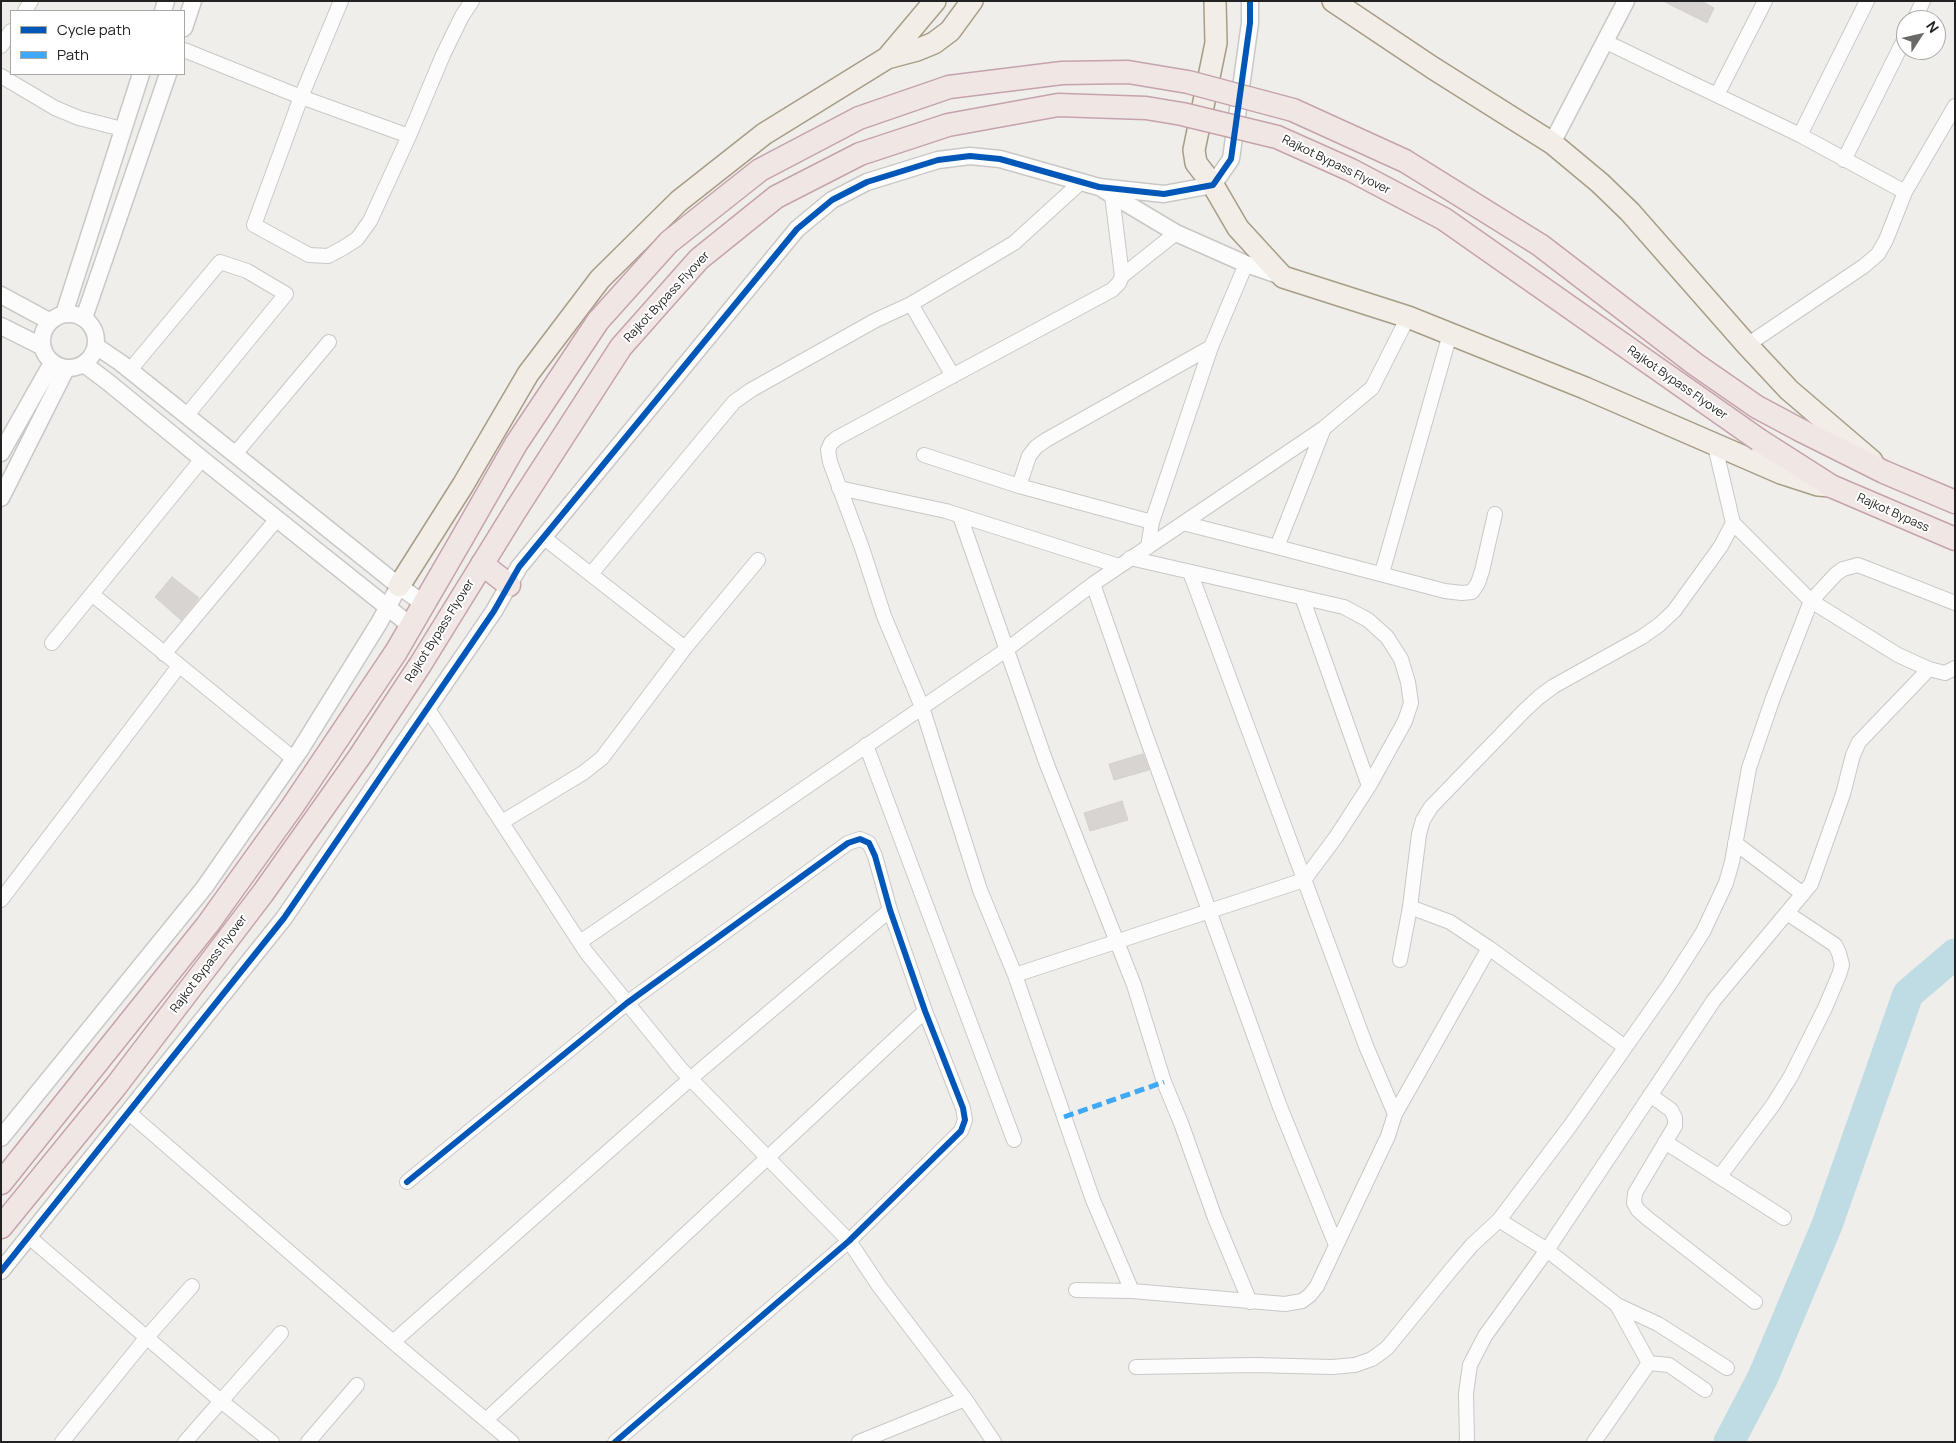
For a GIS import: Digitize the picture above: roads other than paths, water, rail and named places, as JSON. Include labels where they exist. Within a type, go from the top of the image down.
[{"type":"highway","name":"Rajkot Bypass Flyover","points":[[424,604],[516,444],[598,321],[669,242],[760,170],[859,118],[949,87],[1062,72],[1128,72],[1188,82],[1293,110],[1405,161],[1540,245],[1695,364],[1758,407],[1884,472]]},
{"type":"highway","name":"Rajkot Bypass Flyover","points":[[1,1227],[116,1086],[263,893],[366,747],[621,347],[699,260],[776,197],[860,154],[948,125],[1058,105],[1146,108],[1182,114],[1277,137],[1351,170],[1444,219],[1759,440],[1831,486]]},
{"type":"highway","points":[[1884,472],[1955,502]]},
{"type":"highway","name":"Rajkot Bypass","points":[[1831,486],[1955,540]]},
{"type":"highway","points":[[482,564],[509,585]]},
{"type":"highway","points":[[411,626],[424,604]]},
{"type":"highway","name":"Rajkot Bypass Flyover","points":[[1,1183],[208,924],[292,807],[396,652],[411,626]]},
{"type":"main road","points":[[887,58],[935,1]]},
{"type":"main road","points":[[399,586],[463,485],[528,374],[600,279],[679,201],[764,134],[887,58],[934,43],[950,31],[972,1]]},
{"type":"main road","points":[[1215,1],[1216,43],[1194,150],[1196,163],[1213,185],[1238,228],[1283,277],[1408,317],[1714,442],[1781,473],[1818,485],[1831,486]]},
{"type":"main road","points":[[1334,1],[1432,68],[1552,143],[1600,182],[1630,212],[1789,390],[1884,472]]},
{"type":"street","points":[[185,25],[193,1]]},
{"type":"street","points":[[341,1],[301,97],[254,226],[309,255],[328,256],[357,238],[370,221],[443,55],[462,16],[472,1]]},
{"type":"street","points":[[1105,191],[1164,194],[1213,185],[1231,159],[1250,23],[1250,1]]},
{"type":"street","points":[[1552,143],[1626,1]]},
{"type":"street","points":[[1717,95],[1765,1]]},
{"type":"street","points":[[1800,135],[1867,1]]},
{"type":"street","points":[[1,46],[10,32]]},
{"type":"street","points":[[1606,42],[1800,135],[1905,192]]},
{"type":"street","points":[[185,50],[301,97],[409,136]]},
{"type":"street","points":[[1844,160],[1896,56]]},
{"type":"street","points":[[1,296],[56,317],[74,314],[84,318],[92,326],[96,336],[96,346],[91,357],[84,364],[75,368],[59,366],[45,355],[41,346],[42,333],[56,317],[141,75]]},
{"type":"street","points":[[84,318],[168,75]]},
{"type":"street","points":[[1,76],[54,108],[79,118],[122,129]]},
{"type":"street","points":[[1747,345],[1864,266],[1878,254],[1886,240],[1905,192],[1955,106]]},
{"type":"street","points":[[1,1271],[284,918],[494,611],[518,568],[797,229],[832,200],[868,182],[938,160],[970,156],[1000,159],[1081,182],[1105,191],[1176,233],[1246,264],[1283,277]]},
{"type":"street","points":[[591,574],[734,402],[751,390],[876,320],[911,304],[1014,243],[1081,182]]},
{"type":"street","points":[[1105,191],[1122,276]]},
{"type":"street","points":[[1132,1291],[1093,1200],[1014,975],[980,890],[922,706],[884,616],[862,548],[830,462],[828,450],[831,443],[1112,290],[1119,284],[1122,276],[1176,233]]},
{"type":"street","points":[[130,370],[220,262],[247,272],[286,294],[187,415]]},
{"type":"street","points":[[1148,547],[1152,522],[1211,347],[1246,264]]},
{"type":"street","points":[[911,304],[953,376]]},
{"type":"street","points":[[580,942],[626,913],[922,706],[1006,650],[1093,584],[1324,428],[1372,388],[1408,317]]},
{"type":"street","points":[[1,326],[41,346]]},
{"type":"street","points":[[1382,574],[1450,334]]},
{"type":"street","points":[[235,454],[329,342]]},
{"type":"street","points":[[96,346],[130,370],[424,604]]},
{"type":"street","points":[[1019,486],[1029,456],[1036,447],[1211,347]]},
{"type":"street","points":[[84,364],[411,626]]},
{"type":"street","points":[[1,454],[59,366]]},
{"type":"street","points":[[1,498],[59,366]]},
{"type":"street","points":[[1277,546],[1324,428]]},
{"type":"street","points":[[1714,442],[1734,523],[1811,601],[1898,655],[1929,669],[1945,673],[1955,668]]},
{"type":"street","points":[[924,455],[1019,486],[1152,522]]},
{"type":"street","points":[[52,643],[202,459]]},
{"type":"street","points":[[839,488],[932,507],[1125,562],[1190,572],[1344,607],[1368,620],[1387,637],[1401,659],[1408,682],[1411,703],[1405,721],[1369,786],[1336,837],[1304,880],[1014,975]]},
{"type":"street","points":[[1183,523],[1445,591],[1462,593],[1472,592],[1478,583],[1495,514]]},
{"type":"street","points":[[960,516],[1046,762],[1134,985],[1164,1082],[1182,1123],[1215,1218],[1250,1302]]},
{"type":"street","points":[[164,654],[277,519]]},
{"type":"street","points":[[1400,960],[1410,907],[1419,834],[1423,820],[1431,807],[1539,697],[1554,686],[1642,637],[1674,611],[1721,546],[1734,523]]},
{"type":"street","points":[[543,537],[685,648]]},
{"type":"street","points":[[502,822],[583,773],[602,758],[685,648],[758,560]]},
{"type":"street","points":[[1136,1367],[1254,1365],[1332,1367],[1355,1365],[1372,1359],[1386,1348],[1466,1252],[1499,1220],[1570,1126],[1669,985],[1703,932],[1726,883],[1749,768],[1773,698],[1811,601],[1836,574],[1843,569],[1858,565],[1955,603]]},
{"type":"street","points":[[1190,572],[1366,1046],[1395,1114]]},
{"type":"street","points":[[1093,584],[1280,1107],[1336,1245]]},
{"type":"street","points":[[1,1138],[204,888],[294,759],[399,586]]},
{"type":"street","points":[[93,595],[294,759]]},
{"type":"street","points":[[1302,597],[1369,786]]},
{"type":"street","points":[[1,900],[179,666]]},
{"type":"street","points":[[1467,1442],[1466,1393],[1470,1364],[1485,1336],[1547,1250],[1714,1000],[1803,894],[1816,874],[1859,742],[1929,669]]},
{"type":"street","points":[[428,708],[580,942],[627,1003],[690,1079],[849,1241],[879,1286],[965,1399],[994,1442]]},
{"type":"street","points":[[866,745],[1014,1140]]},
{"type":"street","points":[[407,1182],[627,1003],[848,843],[860,839],[869,842],[924,1011],[963,1108],[965,1120],[961,1131],[849,1241],[615,1442]]},
{"type":"street","points":[[1735,843],[1803,894]]},
{"type":"street","points":[[1410,907],[1450,922],[1489,948],[1625,1047]]},
{"type":"street","points":[[393,1342],[690,1079],[890,910]]},
{"type":"street","points":[[1720,1176],[1773,1105],[1791,1076],[1826,1008],[1842,965],[1835,945],[1787,913]]},
{"type":"street","points":[[1076,1290],[1132,1291],[1285,1304],[1302,1301],[1310,1295],[1317,1286],[1388,1136],[1395,1114],[1489,948]]},
{"type":"street","points":[[487,1419],[924,1011]]},
{"type":"street","points":[[1650,1095],[1671,1110],[1675,1118],[1675,1126],[1635,1193],[1634,1203],[1638,1210],[1755,1302]]},
{"type":"street","points":[[128,1112],[393,1342],[487,1419],[512,1442]]},
{"type":"street","points":[[1665,1142],[1784,1218]]},
{"type":"street","points":[[1499,1220],[1547,1250],[1618,1305],[1658,1324],[1727,1368]]},
{"type":"street","points":[[29,1237],[221,1401],[272,1442]]},
{"type":"street","points":[[62,1442],[147,1337],[192,1286]]},
{"type":"street","points":[[1618,1305],[1649,1363]]},
{"type":"street","points":[[185,1442],[280,1333]]},
{"type":"street","points":[[1649,1363],[1669,1365],[1705,1390]]},
{"type":"street","points":[[1594,1442],[1649,1363]]},
{"type":"street","points":[[308,1442],[357,1385]]},
{"type":"street","points":[[859,1442],[965,1399]]},
{"type":"waterway","points":[[1729,1442],[1763,1377],[1827,1225],[1908,994],[1955,954]]}]
